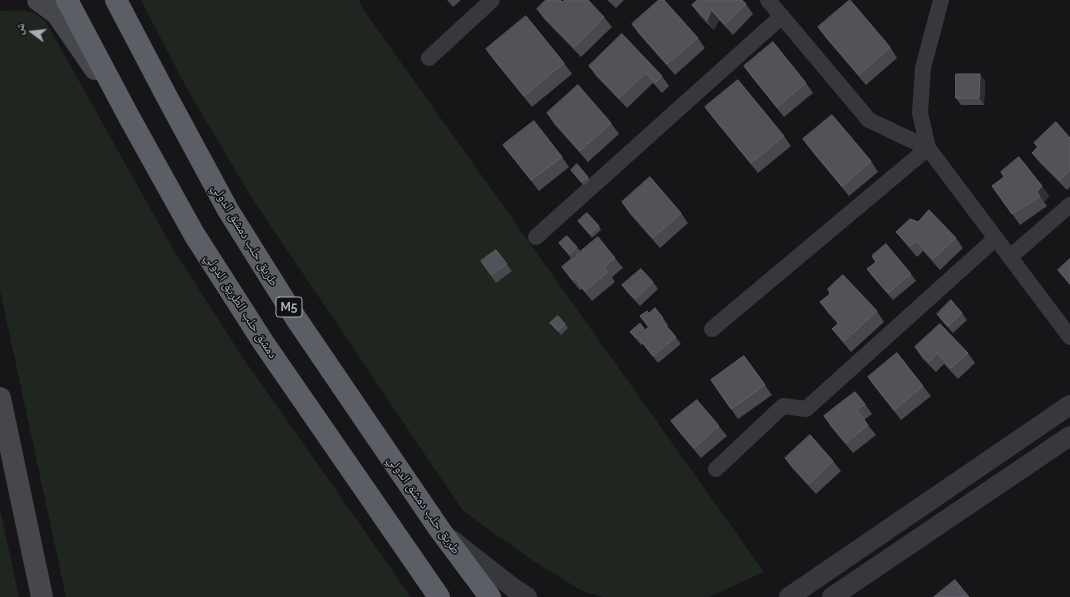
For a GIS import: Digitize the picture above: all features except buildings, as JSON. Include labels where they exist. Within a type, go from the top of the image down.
[{"type":"highway","name":"دمشق حلب الطريق الدولي","points":[[67,0],[129,117],[194,234],[263,342],[439,597]]},
{"type":"highway","name":"طريق حلب دمشق الدولي","points":[[116,0],[166,97],[228,210],[296,317],[440,530],[490,597]]},
{"type":"main road","points":[[38,0],[57,14],[129,117]]},
{"type":"main road","points":[[0,398],[42,597]]},
{"type":"street","points":[[429,58],[492,0]]},
{"type":"street","points":[[768,0],[869,120],[928,148]]},
{"type":"street","points":[[941,0],[924,68],[920,113],[928,148],[1070,337]]},
{"type":"street","points":[[536,238],[782,16]]},
{"type":"street","points":[[712,329],[928,148]]},
{"type":"street","points":[[1010,258],[1070,204]]},
{"type":"street","points":[[716,468],[783,406],[806,409],[996,238]]},
{"type":"street","points":[[789,597],[1070,405]]},
{"type":"street","points":[[832,597],[1070,436]]},
{"type":"street","points":[[440,530],[512,587],[527,597]]},
{"type":"shaded area","points":[[141,0],[359,0],[363,9],[764,572],[709,597],[603,597],[582,591],[532,560],[463,511],[250,195],[186,87]]},
{"type":"shaded area","points":[[17,10],[35,13],[46,22],[173,249],[243,358],[411,597],[66,597],[0,290],[0,11]]},
{"type":"shaded area","points":[[0,509],[19,597],[0,597]]}]
